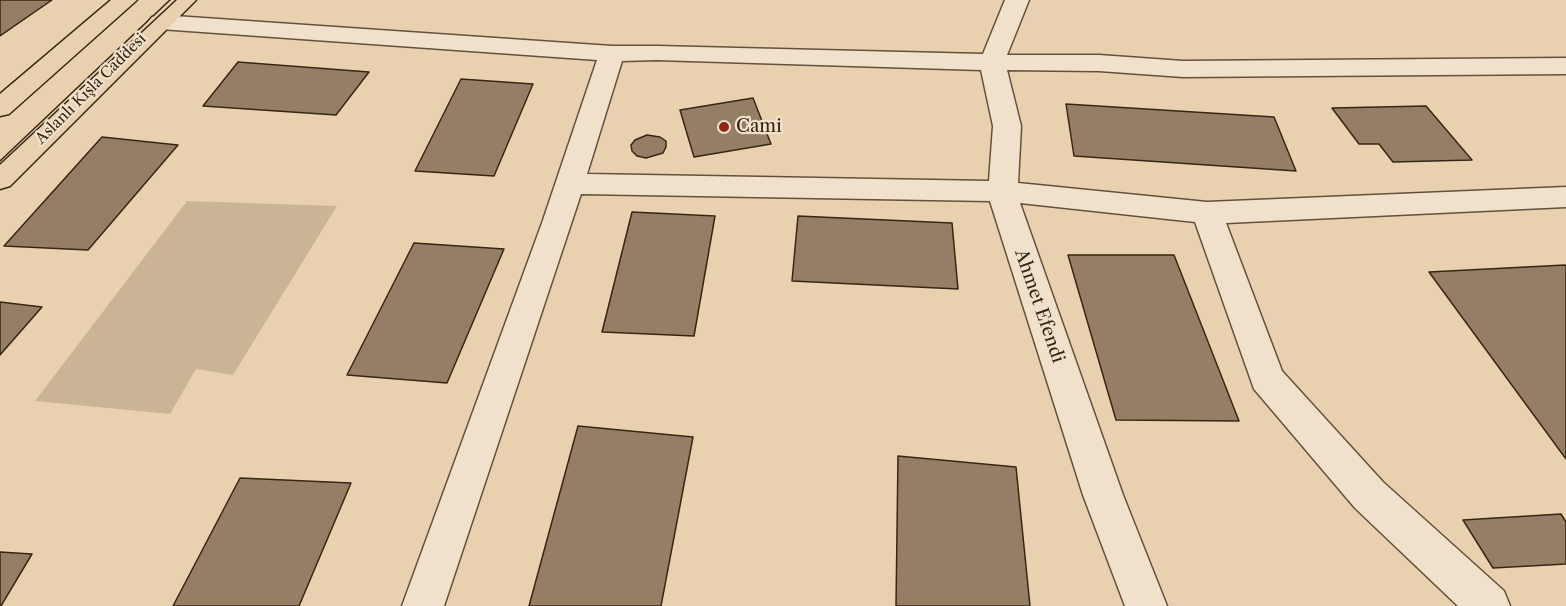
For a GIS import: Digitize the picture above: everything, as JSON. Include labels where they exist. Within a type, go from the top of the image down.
[{"type":"main road","points":[[0,108],[125,0]]},
{"type":"main road","name":"Aslanlı Kışla Caddesi","points":[[0,179],[184,0]]},
{"type":"street","points":[[992,62],[1017,0]]},
{"type":"street","points":[[160,22],[612,54],[657,53],[1099,63],[1183,69],[1566,66]]},
{"type":"street","points":[[423,606],[570,184],[612,54]]},
{"type":"street","name":"Ahmet Efendi","points":[[992,62],[1007,126],[1003,191],[1008,216],[1102,495],[1146,606]]},
{"type":"street","points":[[570,184],[1003,191],[1207,213],[1566,197]]},
{"type":"street","points":[[1207,213],[1267,379],[1369,495],[1489,606]]},
{"type":"shaded area","points":[[187,201],[337,206],[233,375],[196,369],[170,414],[35,401]]},
{"type":"building","points":[[0,0],[52,0],[0,36]]},
{"type":"building","points":[[238,62],[369,72],[336,115],[203,106]]},
{"type":"building","points":[[461,79],[533,84],[494,176],[415,171]]},
{"type":"building","name":"Cami","points":[[753,98],[771,144],[694,157],[680,110]]},
{"type":"building","points":[[1066,104],[1274,117],[1296,171],[1074,156]]},
{"type":"building","points":[[1426,106],[1472,160],[1393,162],[1379,144],[1359,144],[1332,108]]},
{"type":"building","points":[[647,135],[660,137],[666,141],[663,153],[646,158],[637,156],[632,151],[631,145],[635,140]]},
{"type":"building","points":[[102,137],[178,145],[88,250],[4,246]]},
{"type":"building","points":[[632,212],[715,216],[694,336],[602,332]]},
{"type":"building","points":[[798,216],[952,223],[958,289],[792,281]]},
{"type":"building","points":[[414,243],[504,249],[447,383],[347,375]]},
{"type":"building","points":[[1068,255],[1174,255],[1239,421],[1116,420]]},
{"type":"building","points":[[1566,266],[1566,459],[1429,272]]},
{"type":"building","points":[[0,302],[42,307],[0,355]]},
{"type":"building","points":[[578,426],[693,437],[661,606],[529,606]]},
{"type":"building","points":[[898,456],[1016,467],[1030,606],[896,606]]},
{"type":"building","points":[[240,478],[351,483],[299,606],[173,606]]},
{"type":"building","points":[[1561,514],[1566,522],[1566,564],[1493,568],[1463,520]]},
{"type":"building","points":[[0,552],[32,554],[1,606],[0,606]]},
{"type":"tram line","points":[[0,164],[176,0]]},
{"type":"place","name":"Cami","points":[[724,127]]}]
